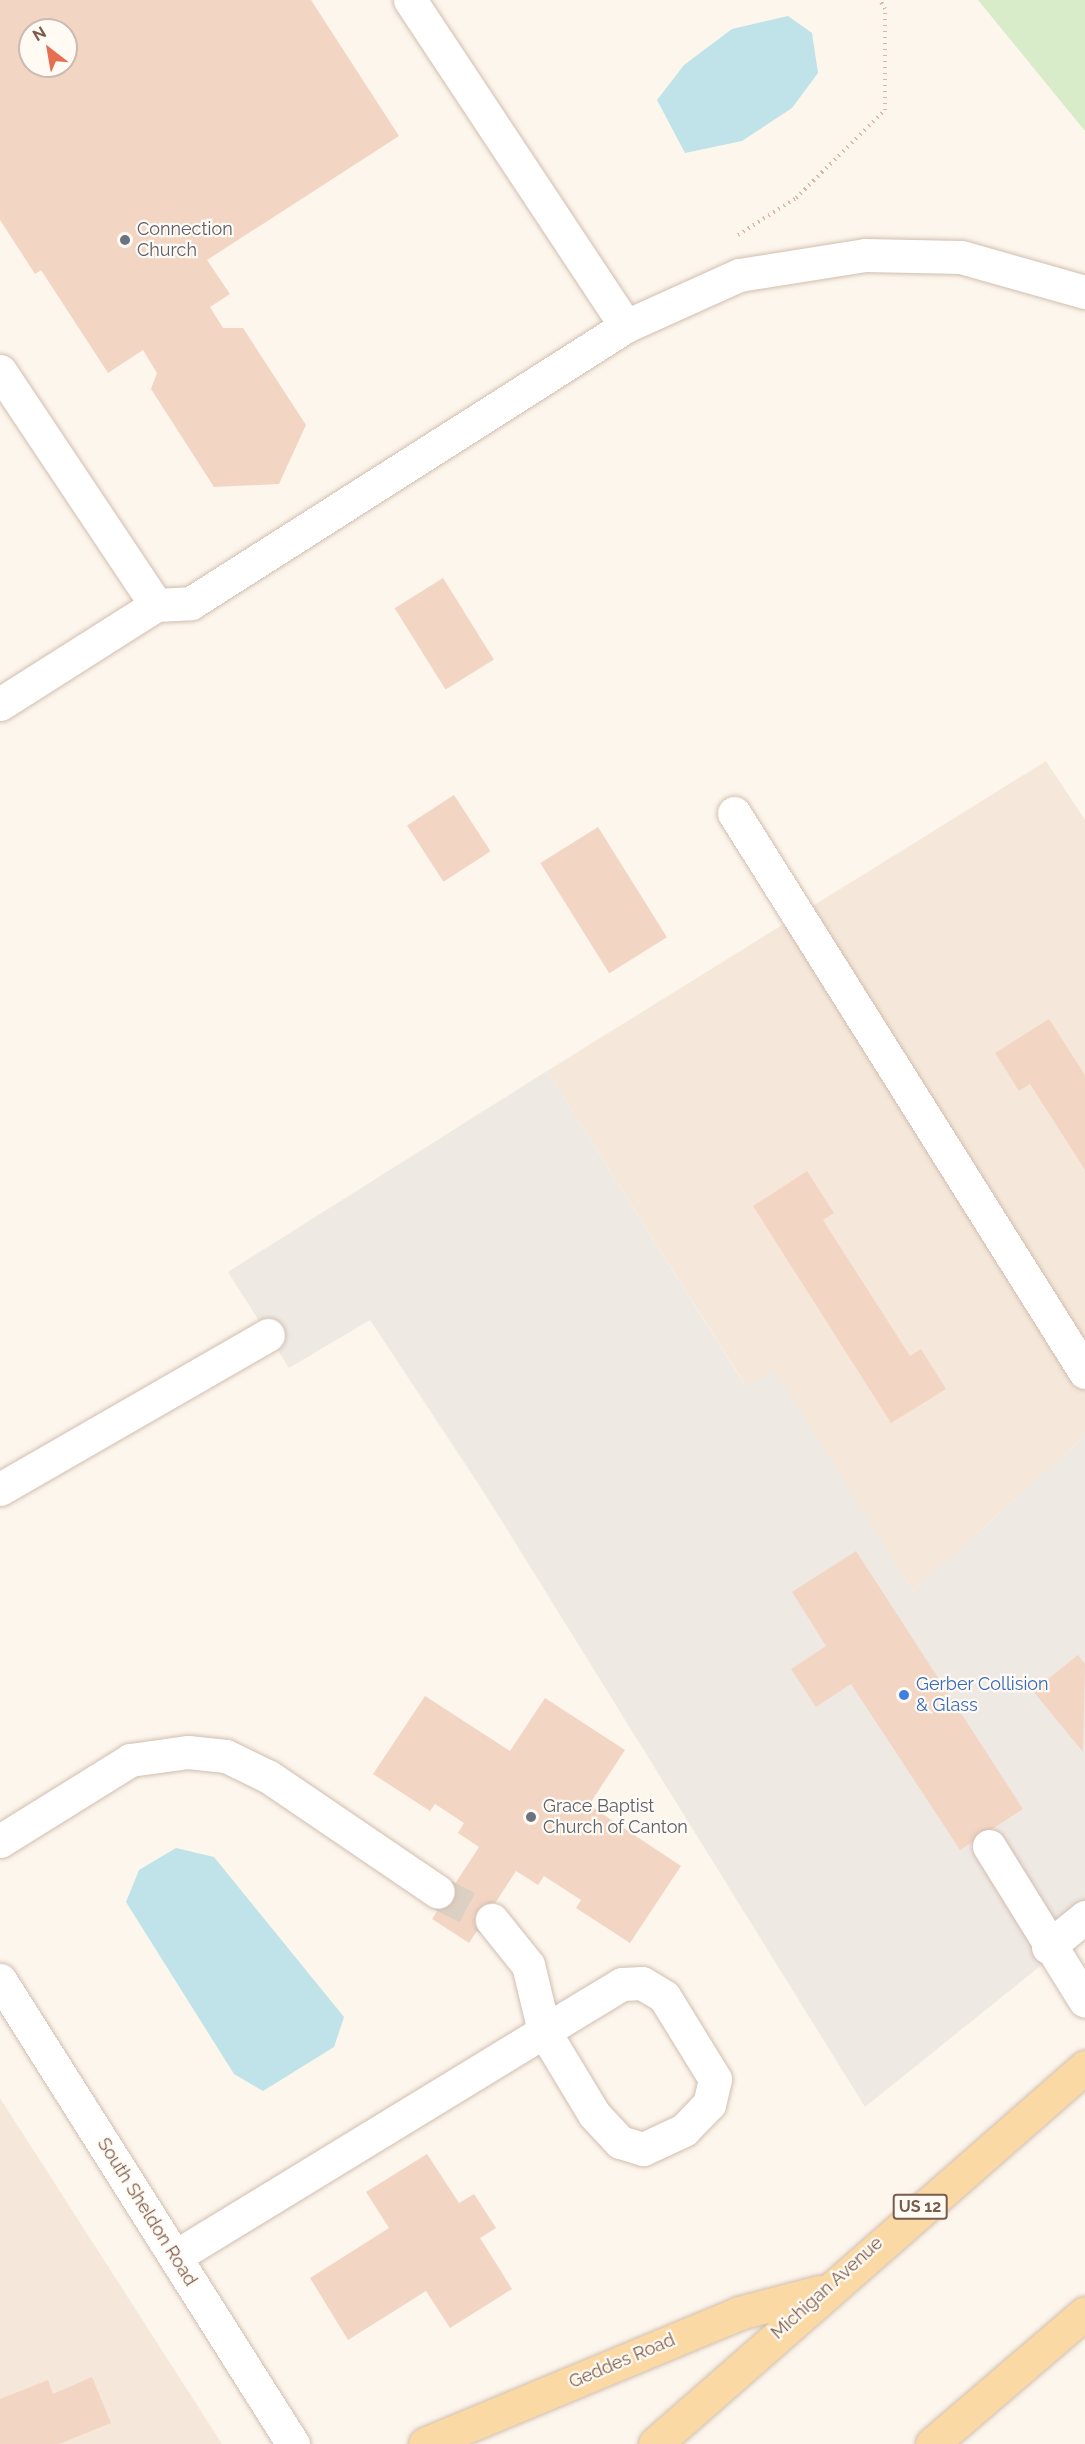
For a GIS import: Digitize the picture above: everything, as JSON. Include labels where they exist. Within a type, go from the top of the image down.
[{"type":"main road","name":"Michigan Avenue","points":[[655,2444],[823,2291],[1085,2067]]},
{"type":"main road","name":"Geddes Road","points":[[425,2444],[739,2313],[823,2291]]},
{"type":"main road","points":[[932,2444],[1085,2313]]},
{"type":"street","points":[[410,0],[626,326]]},
{"type":"street","points":[[0,704],[156,605],[191,603],[626,326],[739,275],[865,255],[961,257],[1085,292]]},
{"type":"street","points":[[0,371],[156,605]]},
{"type":"street","points":[[734,813],[1085,1372]]},
{"type":"street","points":[[0,1489],[268,1335]]},
{"type":"street","points":[[0,1841],[130,1760],[188,1752],[226,1756],[269,1777],[438,1892]]},
{"type":"street","points":[[989,1846],[1048,1947],[1085,2001]]},
{"type":"street","points":[[1048,1947],[1085,1917]]},
{"type":"street","points":[[176,2256],[544,2031],[622,1984],[642,1983],[664,1996],[715,2079],[709,2104],[684,2130],[643,2149],[620,2142],[594,2114],[544,2031],[528,1965],[492,1920]]},
{"type":"street","name":"South Sheldon Road","points":[[0,1980],[293,2444]]},
{"type":"path","points":[[726,242],[796,198],[885,110],[885,9],[880,0]]},
{"type":"shaded area","points":[[1046,761],[1085,820],[1085,1436],[913,1591],[775,1372],[746,1386],[547,1071]]},
{"type":"shaded area","points":[[547,1071],[745,1385],[775,1371],[913,1591],[1085,1436],[1085,1930],[865,2107],[485,1494],[370,1320],[289,1368],[228,1272]]},
{"type":"shaded area","points":[[0,2098],[222,2444],[0,2444]]},
{"type":"green space","points":[[978,0],[1085,0],[1085,131]]},
{"type":"water","points":[[788,16],[812,33],[818,73],[792,108],[742,141],[685,153],[657,100],[684,65],[732,29]]},
{"type":"water","points":[[176,1848],[214,1857],[344,2017],[334,2047],[263,2091],[234,2074],[126,1902],[139,1870]]},
{"type":"building","name":"Connection Church","points":[[0,0],[311,0],[399,136],[207,260],[230,294],[210,307],[223,328],[243,328],[306,425],[279,484],[214,487],[151,389],[157,373],[143,350],[108,373],[41,270],[35,274],[0,220]]},
{"type":"building","points":[[443,578],[494,659],[446,690],[395,608]]},
{"type":"building","points":[[454,795],[490,851],[444,882],[407,825]]},
{"type":"building","points":[[598,827],[667,937],[609,973],[540,863]]},
{"type":"building","points":[[1049,1019],[1085,1075],[1085,1170],[1030,1084],[1019,1091],[995,1053]]},
{"type":"building","points":[[807,1171],[834,1213],[823,1220],[910,1356],[921,1349],[946,1389],[891,1423],[753,1206]]},
{"type":"building","name":"Gerber Collision & Glass","points":[[856,1551],[1023,1809],[960,1850],[851,1684],[816,1707],[791,1669],[826,1646],[792,1592]]},
{"type":"building","points":[[1078,1655],[1085,1664],[1083,1752],[1033,1691]]},
{"type":"building","name":"Grace Baptist Church of Canton","points":[[425,1696],[510,1751],[545,1698],[625,1750],[589,1805],[681,1866],[630,1943],[576,1908],[581,1900],[544,1876],[538,1885],[516,1871],[469,1943],[432,1919],[479,1847],[458,1833],[464,1823],[435,1804],[430,1811],[373,1774]]},
{"type":"building","points":[[427,2154],[459,2203],[474,2194],[496,2228],[480,2238],[512,2289],[450,2328],[426,2291],[348,2340],[310,2278],[389,2228],[366,2192]]},
{"type":"building","points":[[92,2377],[111,2423],[59,2444],[0,2444],[0,2399],[48,2380],[53,2394]]},
{"type":"tunnel","points":[[438,1892],[492,1920]]},
{"type":"place","name":"Connection Church","points":[[125,240]]},
{"type":"place","name":"Gerber Collision & Glass","points":[[904,1695]]},
{"type":"place","name":"Grace Baptist Church of Canton","points":[[531,1817]]}]
